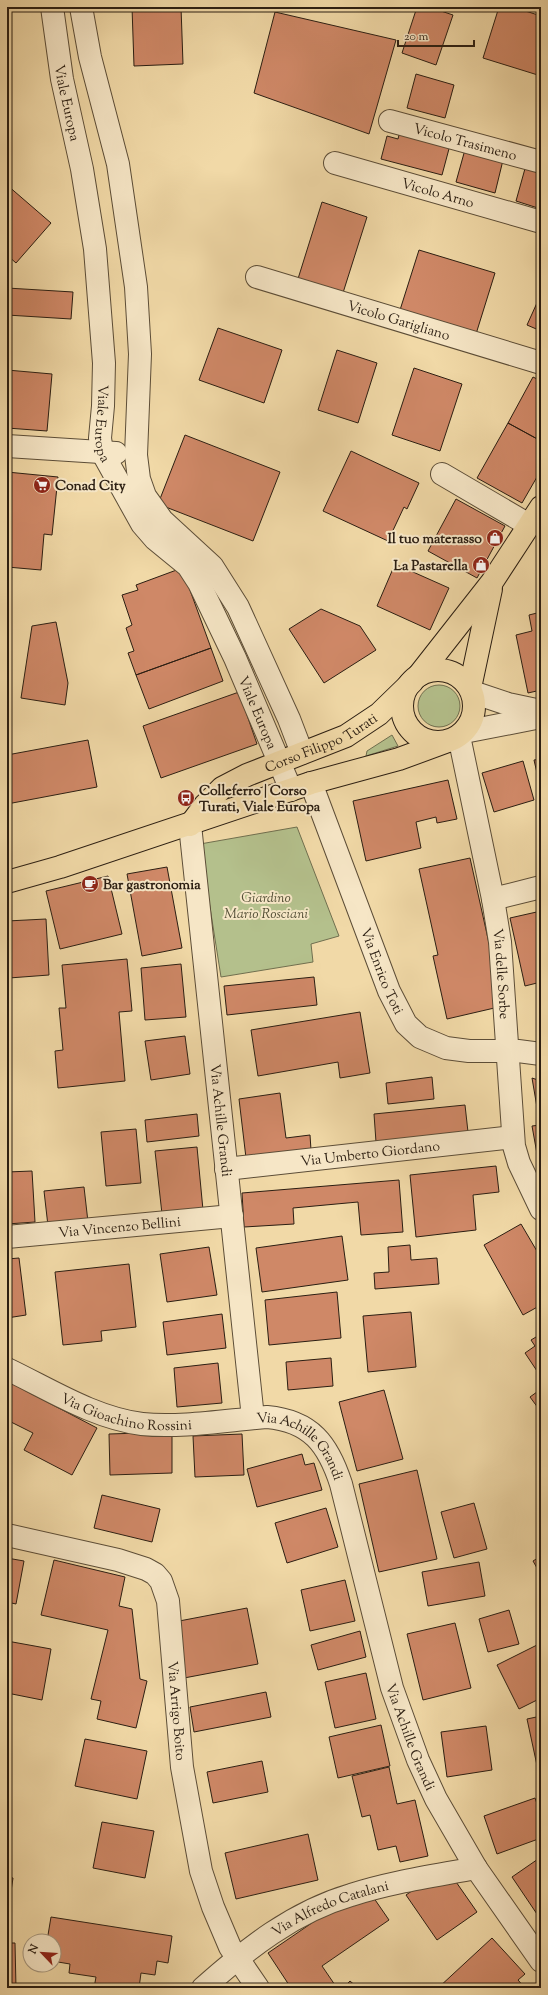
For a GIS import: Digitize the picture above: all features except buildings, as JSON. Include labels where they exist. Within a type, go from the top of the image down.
[{"type":"main road","points":[[457,736],[437,742],[425,740],[414,733],[407,724],[403,713],[402,701],[405,690],[492,582],[541,507]]},
{"type":"main road","points":[[471,690],[492,582]]},
{"type":"main road","points":[[7,882],[60,867],[190,825],[301,787],[399,759],[457,736],[474,716],[475,704],[471,690],[466,682],[457,674],[445,670],[433,670],[415,679]]},
{"type":"main road","name":"Corso Filippo Turati","points":[[190,825],[205,805],[222,788],[247,775],[346,736],[364,726],[386,708],[415,679]]},
{"type":"street","name":"Viale Europa","points":[[52,7],[62,80],[82,169],[95,255],[104,363],[100,445],[102,452],[142,524],[155,539],[176,555],[194,574],[235,658],[279,762],[301,787]]},
{"type":"street","name":"Viale Europa","points":[[81,7],[90,57],[118,164],[136,287],[140,354],[136,455],[141,486],[156,512],[175,534],[212,566],[238,607],[289,720],[302,753]]},
{"type":"street","name":"Vicolo Trasimeno","points":[[390,121],[541,162]]},
{"type":"street","name":"Vicolo Arno","points":[[335,162],[541,222]]},
{"type":"street","name":"Vicolo Garigliano","points":[[257,277],[541,363]]},
{"type":"street","points":[[7,446],[136,455]]},
{"type":"street","points":[[442,474],[529,525]]},
{"type":"street","points":[[471,690],[512,706],[541,711]]},
{"type":"street","points":[[457,736],[541,717]]},
{"type":"street","name":"Via delle Sorbe","points":[[457,736],[493,899],[502,964],[513,1136],[518,1163],[541,1209]]},
{"type":"street","name":"Via Enrico Toti","points":[[301,787],[389,991],[406,1024],[420,1037],[446,1048],[475,1052],[507,1051],[541,1054]]},
{"type":"street","name":"Via Achille Grandi","points":[[190,825],[253,1418],[279,1418],[299,1425],[320,1440],[328,1452],[341,1484],[391,1683],[404,1726],[436,1799],[476,1868],[541,1961]]},
{"type":"street","points":[[493,899],[541,887]]},
{"type":"street","name":"Via Umberto Giordano","points":[[226,1169],[513,1136]]},
{"type":"street","name":"Via Vincenzo Bellini","points":[[7,1237],[232,1216]]},
{"type":"street","name":"Via Gioachino Rossini","points":[[7,1369],[98,1412],[141,1424],[166,1425],[253,1418]]},
{"type":"street","name":"Via Arrigo Boito","points":[[7,1535],[131,1564],[155,1574],[162,1581],[168,1601],[182,1767],[189,1813],[206,1888],[220,1925],[236,1959],[258,1988]]},
{"type":"street","name":"Via Alfredo Catalani","points":[[203,1988],[236,1959],[283,1925],[330,1902],[371,1889],[476,1868]]},
{"type":"green space","points":[[435,685],[443,685],[451,688],[457,694],[460,706],[457,718],[451,724],[443,727],[435,727],[427,724],[421,718],[418,710],[418,702],[421,694],[427,688]]},
{"type":"green space","points":[[392,735],[398,746],[366,756],[367,751]]},
{"type":"green space","name":"Giardino Mario Rosciani","points":[[297,827],[339,936],[311,944],[313,962],[221,977],[200,844]]},
{"type":"place","name":"Conad City","points":[[42,485]]},
{"type":"place","name":"Il tuo materasso","points":[[495,538]]},
{"type":"place","name":"La Pastarella","points":[[481,565]]},
{"type":"place","name":"Colleferro | Corso Turati, Viale Europa","points":[[186,798]]},
{"type":"place","name":"Bar gastronomia","points":[[90,884]]}]
